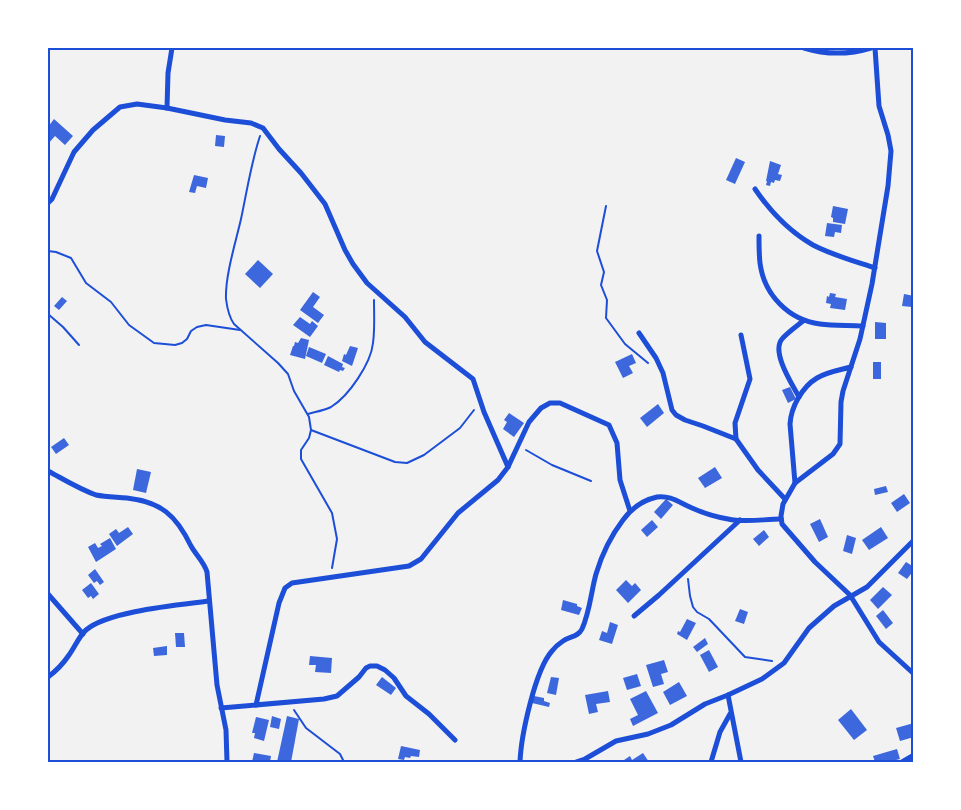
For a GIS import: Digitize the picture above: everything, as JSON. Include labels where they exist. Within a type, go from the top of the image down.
[{"type":"street","points":[[167,108],[168,73],[172,48]]},
{"type":"street","points":[[804,48],[816,52],[839,54],[871,48]]},
{"type":"street","points":[[875,48],[879,106],[891,151],[888,186],[863,326],[843,391],[839,447],[833,454],[795,483],[780,510],[782,524],[815,562],[850,595],[879,642],[914,674]]},
{"type":"street","points":[[48,203],[52,199],[74,152],[83,140],[120,107],[136,104],[167,108],[225,120],[251,122],[263,128],[325,204],[353,264],[374,290],[406,317],[425,342],[472,377],[508,467]]},
{"type":"street","points":[[755,189],[787,226],[811,244],[825,251],[874,268]]},
{"type":"street","points":[[759,236],[760,264],[765,280],[781,306],[803,321],[863,326]]},
{"type":"street","points":[[799,397],[787,375],[778,348],[782,339],[803,321]]},
{"type":"street","points":[[639,332],[650,346],[663,375],[672,410],[676,415],[736,439]]},
{"type":"street","points":[[741,335],[750,379],[735,423],[736,439],[758,470],[785,500]]},
{"type":"street","points":[[795,483],[790,415],[799,397],[817,378],[851,367]]},
{"type":"street","points":[[256,705],[278,603],[285,588],[292,583],[409,566],[419,561],[458,513],[498,480],[508,467],[532,417],[550,402],[560,403],[606,422],[611,428],[617,443],[620,480],[630,511]]},
{"type":"street","points":[[48,471],[99,496],[139,500],[155,504],[179,525],[205,566],[217,685],[226,730],[227,762]]},
{"type":"street","points":[[520,762],[532,700],[543,667],[551,652],[563,641],[576,636],[581,631],[603,554],[612,535],[630,511],[648,500],[664,497],[731,520],[781,519]]},
{"type":"street","points":[[634,616],[740,520]]},
{"type":"street","points":[[576,762],[585,759],[616,741],[660,730],[672,725],[704,704],[762,679],[784,663],[809,628],[834,606],[850,595],[867,587],[914,540]]},
{"type":"street","points":[[48,594],[83,634]]},
{"type":"street","points":[[48,677],[61,666],[89,628],[110,618],[127,614],[209,600]]},
{"type":"street","points":[[221,708],[337,696],[359,677],[366,668],[377,666],[394,678],[406,696],[429,714],[455,740]]},
{"type":"street","points":[[728,695],[741,762]]},
{"type":"street","points":[[711,762],[720,732],[731,713]]},
{"type":"street","points":[[902,762],[914,755]]},
{"type":"path","points":[[263,128],[252,160],[226,298],[230,318],[240,330],[284,368],[307,414],[311,430],[309,438],[300,454],[301,459],[332,513],[337,539],[331,578]]},
{"type":"path","points":[[606,206],[597,251],[604,272],[601,284],[606,300],[606,318],[625,344],[663,375]]},
{"type":"path","points":[[48,251],[70,258],[86,283],[110,302],[129,324],[154,343],[175,345],[182,343],[187,339],[191,331],[206,325],[240,330]]},
{"type":"path","points":[[307,414],[330,407],[343,396],[358,378],[370,359],[374,343],[374,290]]},
{"type":"path","points":[[48,314],[79,345]]},
{"type":"path","points":[[311,430],[395,462],[407,463],[424,455],[460,428],[480,399]]},
{"type":"path","points":[[517,445],[552,465],[591,481]]},
{"type":"path","points":[[687,568],[690,596],[693,607],[697,612],[709,619],[746,657],[784,663]]},
{"type":"path","points":[[288,702],[306,728],[340,754],[344,762]]},
{"type":"building","points":[[54,119],[73,136],[65,145],[55,136],[48,144],[48,127]]},
{"type":"building","points":[[216,135],[225,136],[224,147],[215,146]]},
{"type":"building","points":[[736,158],[745,162],[735,184],[726,180]]},
{"type":"building","points":[[770,161],[781,165],[778,174],[782,175],[780,181],[775,180],[774,183],[771,182],[770,186],[766,185],[766,181]]},
{"type":"building","points":[[194,175],[208,178],[206,188],[197,186],[195,193],[189,192]]},
{"type":"building","points":[[833,206],[848,209],[845,224],[833,222],[831,217]]},
{"type":"building","points":[[827,223],[842,225],[841,233],[835,232],[834,237],[825,236]]},
{"type":"building","points":[[258,260],[273,274],[260,288],[245,274]]},
{"type":"building","points":[[313,292],[320,297],[313,307],[324,315],[318,323],[300,310]]},
{"type":"building","points":[[830,293],[836,294],[835,297],[847,299],[845,310],[830,308],[831,304],[826,303],[827,296],[829,297]]},
{"type":"building","points":[[904,294],[914,296],[912,307],[902,306]]},
{"type":"building","points":[[62,297],[67,301],[59,310],[54,306]]},
{"type":"building","points":[[300,317],[310,324],[312,321],[318,326],[310,337],[293,325]]},
{"type":"building","points":[[875,322],[886,323],[886,339],[875,339]]},
{"type":"building","points":[[301,338],[309,340],[305,359],[290,355],[295,342],[298,343]]},
{"type":"building","points":[[350,346],[358,348],[352,366],[342,361],[344,354],[346,355]]},
{"type":"building","points":[[309,347],[326,354],[322,363],[306,356]]},
{"type":"building","points":[[632,354],[636,363],[629,366],[633,373],[623,378],[615,362]]},
{"type":"building","points":[[328,356],[343,364],[342,367],[345,368],[343,371],[340,370],[339,372],[324,365]]},
{"type":"building","points":[[873,362],[881,362],[881,379],[873,379]]},
{"type":"building","points":[[790,387],[796,399],[788,403],[782,390]]},
{"type":"building","points":[[658,404],[664,413],[647,427],[640,418]]},
{"type":"building","points":[[509,413],[524,423],[514,437],[503,429],[507,422],[504,420]]},
{"type":"building","points":[[64,438],[69,445],[56,454],[51,447]]},
{"type":"building","points":[[715,467],[722,478],[705,488],[698,478]]},
{"type":"building","points":[[137,469],[151,472],[146,493],[133,490]]},
{"type":"building","points":[[886,486],[888,492],[875,495],[874,489]]},
{"type":"building","points":[[904,494],[910,503],[897,512],[891,503]]},
{"type":"building","points":[[666,499],[673,505],[661,519],[654,512]]},
{"type":"building","points":[[820,519],[828,537],[819,542],[810,524]]},
{"type":"building","points":[[652,520],[658,527],[647,537],[641,530]]},
{"type":"building","points":[[128,527],[133,534],[117,546],[109,534],[116,529],[119,533]]},
{"type":"building","points":[[881,527],[888,538],[869,550],[862,540]]},
{"type":"building","points":[[764,530],[769,537],[759,546],[753,539]]},
{"type":"building","points":[[847,535],[856,538],[852,554],[843,551]]},
{"type":"building","points":[[110,538],[116,549],[96,562],[88,547],[95,543],[98,548],[102,546],[100,544]]},
{"type":"building","points":[[906,562],[914,567],[914,570],[907,579],[898,573]]},
{"type":"building","points":[[95,569],[104,582],[100,585],[97,581],[94,583],[88,575]]},
{"type":"building","points":[[626,580],[632,586],[635,583],[641,590],[628,603],[616,590]]},
{"type":"building","points":[[91,583],[99,594],[93,599],[91,596],[88,598],[82,590]]},
{"type":"building","points":[[883,587],[892,595],[878,609],[870,600]]},
{"type":"building","points":[[563,600],[577,604],[577,606],[582,608],[579,615],[561,610]]},
{"type":"building","points":[[740,609],[748,612],[744,624],[735,621]]},
{"type":"building","points":[[883,610],[893,623],[886,629],[876,616]]},
{"type":"building","points":[[687,619],[696,623],[687,640],[677,634]]},
{"type":"building","points":[[610,622],[618,625],[612,644],[599,640],[602,631],[607,633]]},
{"type":"building","points":[[175,633],[184,633],[185,647],[176,647]]},
{"type":"building","points":[[705,638],[708,644],[697,652],[693,647]]},
{"type":"building","points":[[167,646],[167,655],[154,656],[153,648]]},
{"type":"building","points":[[709,650],[718,667],[709,672],[700,655]]},
{"type":"building","points":[[310,656],[332,658],[331,673],[315,672],[316,665],[309,665]]},
{"type":"building","points":[[664,660],[668,672],[661,674],[664,684],[653,687],[646,665]]},
{"type":"building","points":[[637,674],[641,686],[627,690],[623,678]]},
{"type":"building","points":[[382,677],[396,688],[391,695],[376,685]]},
{"type":"building","points":[[551,677],[559,678],[556,695],[547,693]]},
{"type":"building","points":[[679,682],[687,696],[670,705],[663,692]]},
{"type":"building","points":[[608,691],[610,702],[596,704],[598,712],[589,714],[585,695]]},
{"type":"building","points":[[646,691],[658,713],[633,726],[630,719],[638,715],[630,699]]},
{"type":"building","points":[[534,696],[544,698],[544,701],[550,703],[549,707],[532,703]]},
{"type":"building","points":[[851,709],[867,730],[854,740],[838,720]]},
{"type":"building","points":[[272,716],[281,719],[279,729],[270,727]]},
{"type":"building","points":[[287,716],[299,719],[291,762],[277,762]]},
{"type":"building","points":[[256,717],[269,720],[264,741],[254,738],[255,733],[252,733]]},
{"type":"building","points":[[914,723],[914,737],[900,741],[896,728]]},
{"type":"building","points":[[401,746],[420,750],[419,757],[411,756],[410,758],[405,757],[404,760],[398,759]]},
{"type":"building","points":[[897,749],[900,759],[888,762],[875,762],[873,756]]},
{"type":"building","points":[[254,753],[271,756],[270,762],[252,762]]},
{"type":"building","points":[[643,753],[649,762],[625,762],[624,760],[630,756],[632,760]]}]
